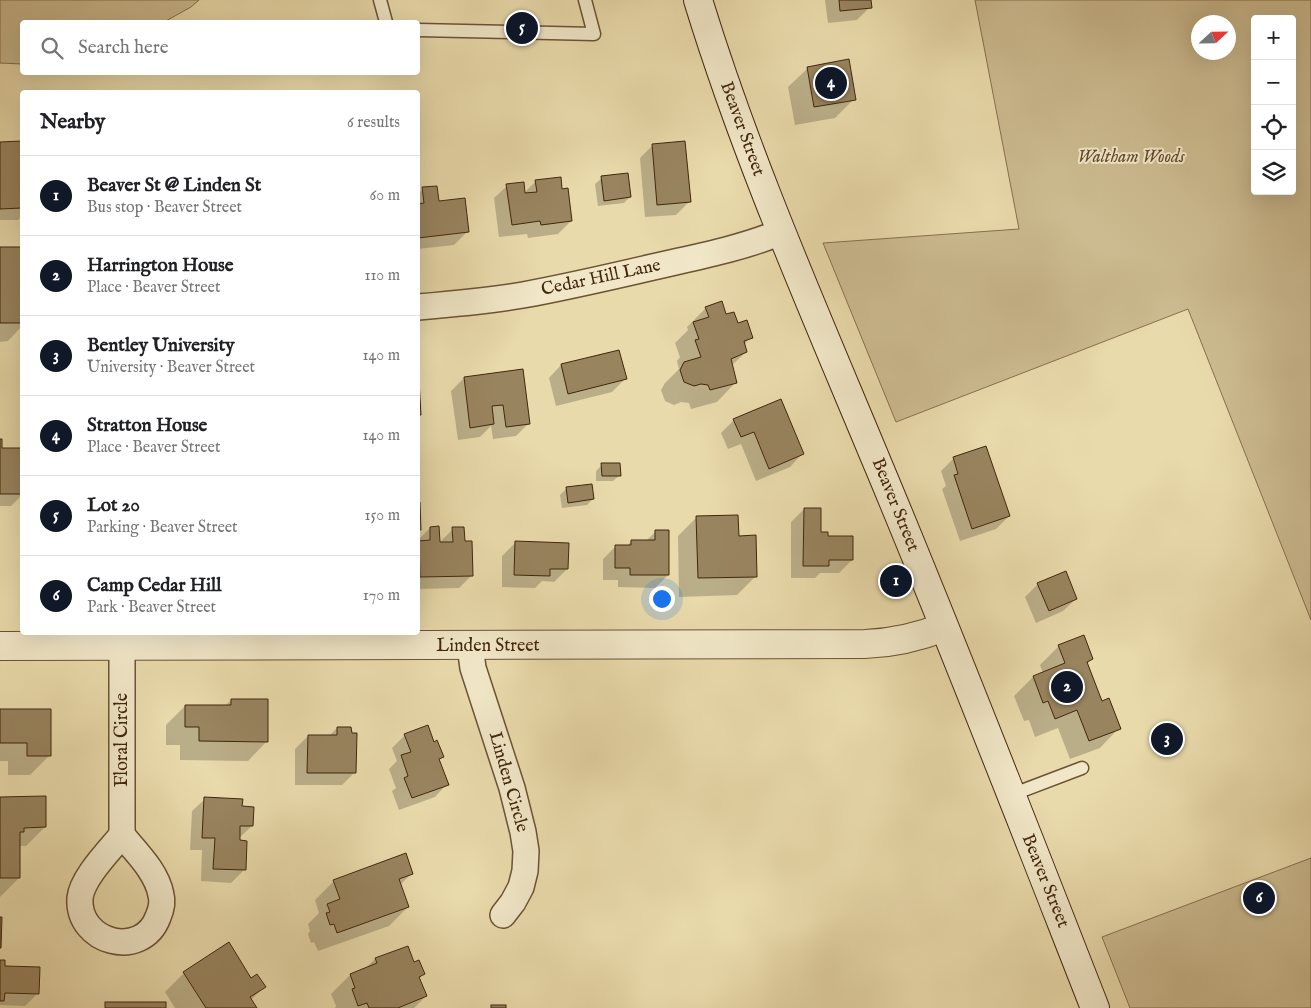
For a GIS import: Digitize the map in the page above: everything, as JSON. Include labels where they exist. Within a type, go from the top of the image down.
[{"type":"main road","name":"Beaver Street","points":[[698,0],[736,115],[781,232],[889,490],[1096,1008]]},
{"type":"main road","name":"Linden Street","points":[[0,646],[70,639],[122,646],[865,644],[905,639],[944,628]]},
{"type":"street","name":"Cedar Hill Lane","points":[[420,307],[523,295],[567,286],[729,250],[781,232]]},
{"type":"street","name":"Floral Circle","points":[[122,646],[122,835]]},
{"type":"street","name":"Linden Circle","points":[[470,646],[473,668],[512,788],[526,851],[525,870],[521,887],[503,915]]},
{"type":"lane","points":[[380,0],[385,20]]},
{"type":"lane","points":[[420,30],[594,34],[585,0]]},
{"type":"lane","points":[[1012,795],[1082,768]]},
{"type":"green space","points":[[0,0],[199,0],[191,7],[168,20],[20,20],[20,64],[0,63]]},
{"type":"green space","name":"Waltham Woods","points":[[975,0],[1311,0],[1311,620],[1188,309],[896,422],[823,243],[1019,229]]},
{"type":"green space","points":[[1311,858],[1311,1008],[1130,1008],[1102,937]]},
{"type":"building","points":[[839,0],[871,0],[872,8],[840,11]]},
{"type":"building","points":[[849,59],[856,100],[814,107],[807,67]]},
{"type":"building","points":[[20,141],[20,208],[0,209],[0,142]]},
{"type":"building","points":[[685,141],[691,202],[657,205],[652,144]]},
{"type":"building","points":[[628,173],[631,197],[604,201],[601,176]]},
{"type":"building","points":[[561,177],[562,189],[568,188],[572,221],[541,225],[540,221],[512,225],[506,184],[524,182],[525,193],[537,192],[535,180]]},
{"type":"building","points":[[437,186],[439,201],[465,198],[469,232],[420,238],[420,204],[424,203],[422,187]]},
{"type":"building","points":[[0,247],[20,247],[20,323],[0,323]]},
{"type":"building","points":[[722,301],[726,314],[734,312],[738,323],[747,320],[753,338],[744,341],[747,352],[731,359],[737,383],[710,390],[708,385],[694,386],[684,382],[680,370],[684,362],[701,357],[695,340],[699,339],[693,322],[709,317],[705,307]]},
{"type":"building","points":[[619,350],[627,379],[568,394],[561,364]]},
{"type":"building","points":[[523,369],[530,424],[506,427],[503,405],[492,406],[494,424],[470,428],[464,377]]},
{"type":"building","points":[[781,399],[804,454],[769,469],[754,432],[741,437],[733,419]]},
{"type":"building","points":[[0,439],[2,439],[2,448],[20,448],[20,494],[0,494]]},
{"type":"building","points":[[986,446],[1010,516],[972,529],[954,475],[958,474],[953,457]]},
{"type":"building","points":[[601,463],[620,463],[621,476],[602,476]]},
{"type":"building","points":[[592,484],[594,499],[568,503],[566,487]]},
{"type":"building","points":[[804,508],[821,508],[821,532],[828,532],[828,536],[853,536],[853,560],[829,560],[829,566],[803,566]]},
{"type":"building","points":[[738,515],[739,536],[756,535],[757,577],[698,578],[696,516]]},
{"type":"building","points":[[439,526],[440,542],[453,542],[452,527],[464,527],[465,541],[472,541],[473,576],[420,577],[420,541],[430,540],[430,527]]},
{"type":"building","points":[[655,530],[669,530],[669,575],[630,575],[630,568],[615,568],[615,545],[631,545],[631,540],[655,540]]},
{"type":"building","points":[[515,541],[569,543],[568,569],[550,569],[550,576],[514,575]]},
{"type":"building","points":[[1066,571],[1077,599],[1049,611],[1037,583]]},
{"type":"building","points":[[1084,635],[1093,659],[1087,662],[1102,701],[1109,698],[1121,729],[1089,741],[1077,710],[1055,719],[1048,701],[1043,703],[1033,676],[1065,663],[1058,645]]},
{"type":"building","points":[[231,699],[268,699],[268,742],[199,741],[199,727],[185,727],[185,705],[231,705]]},
{"type":"building","points":[[0,709],[51,709],[51,756],[27,756],[27,743],[0,743]]},
{"type":"building","points":[[428,725],[434,742],[437,740],[444,757],[439,759],[449,785],[412,798],[404,778],[408,776],[401,755],[411,752],[404,734]]},
{"type":"building","points":[[337,727],[351,727],[352,733],[357,733],[356,773],[307,773],[308,735],[337,735]]},
{"type":"building","points":[[46,796],[46,827],[24,828],[24,832],[20,832],[20,878],[0,878],[0,797]]},
{"type":"building","points":[[204,797],[243,799],[242,806],[254,807],[253,826],[240,826],[240,840],[247,841],[246,870],[213,869],[215,838],[202,838]]},
{"type":"building","points":[[406,853],[413,874],[399,879],[409,907],[337,933],[334,924],[330,925],[326,913],[330,912],[327,904],[340,899],[333,880]]},
{"type":"building","points":[[0,917],[2,917],[1,948],[0,948]]},
{"type":"building","points":[[229,942],[251,978],[257,974],[266,987],[250,997],[257,1008],[206,1008],[183,972]]},
{"type":"building","points":[[408,946],[414,962],[419,960],[425,974],[419,977],[427,996],[398,1008],[369,1008],[367,1003],[358,1006],[352,989],[355,988],[350,974],[377,963],[375,958]]},
{"type":"building","points":[[0,960],[5,960],[5,966],[40,967],[39,994],[5,993],[4,1001],[0,1001]]},
{"type":"building","points":[[105,1002],[166,1002],[166,1008],[105,1008]]},
{"type":"building","points":[[491,1005],[506,1005],[506,1008],[491,1008]]},
{"type":"place","name":"Lot 20","points":[[522,28]]},
{"type":"place","name":"Stratton House","points":[[831,83]]},
{"type":"place","name":"Beaver St @ Linden St","points":[[896,581]]},
{"type":"place","name":"Harrington House","points":[[1067,687]]},
{"type":"place","name":"Bentley University","points":[[1167,739]]},
{"type":"place","name":"Camp Cedar Hill","points":[[1259,898]]}]
